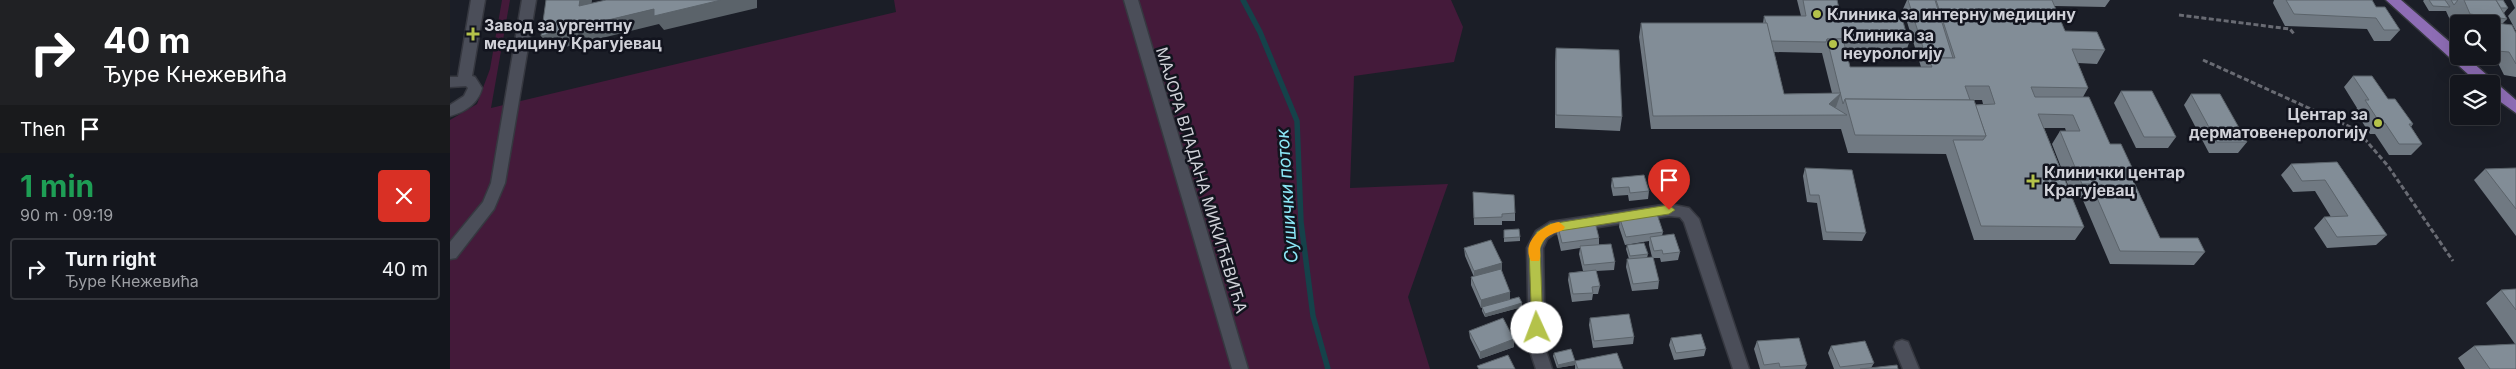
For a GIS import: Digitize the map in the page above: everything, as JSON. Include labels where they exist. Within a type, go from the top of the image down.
[{"type":"main road","points":[[2393,0],[2478,75]]},
{"type":"main road","points":[[2500,94],[2516,108]]},
{"type":"street","points":[[450,111],[466,103],[475,93],[474,84],[457,81],[478,0]]},
{"type":"street","points":[[450,253],[489,204],[498,183],[509,128],[529,0]]},
{"type":"street","name":"МАЈОРА ВЛАДАНА МИКИЋЕВИЋА","points":[[1131,0],[1240,369]]},
{"type":"street","points":[[1544,369],[1537,348],[1534,248],[1541,235],[1550,228],[1669,210],[1684,212],[1689,216],[1741,369]]},
{"type":"street","points":[[1902,347],[1911,369]]},
{"type":"path","points":[[2179,16],[2247,22],[2290,29],[2294,34]]},
{"type":"path","points":[[2203,60],[2357,130],[2388,166],[2453,261]]},
{"type":"shaded area","points":[[502,0],[510,0],[491,108],[896,12],[894,0],[1451,0],[1463,27],[1454,62],[1354,76],[1350,188],[1448,184],[1408,297],[1430,369],[450,369],[450,120],[477,104],[490,69]]},
{"type":"building","points":[[546,0],[580,0],[579,6],[606,0],[721,0],[654,16],[654,9],[541,36]]},
{"type":"building","points":[[1803,0],[1837,0],[1841,17],[1902,18],[1909,43],[1844,42],[1843,39],[1827,39],[1826,42],[1771,41],[1764,16],[1806,16]]},
{"type":"building","points":[[1908,0],[1935,0],[1953,58],[1928,58],[1927,60]]},
{"type":"building","points":[[1936,0],[2052,0],[2065,31],[2097,32],[2105,50],[2072,49],[2088,88],[2031,87],[2035,97],[2089,97],[2110,144],[2121,144],[2135,174],[2130,174],[2160,238],[2198,238],[2205,252],[2120,251],[2091,184],[2082,184],[2060,131],[2080,131],[2073,115],[2038,114],[2084,227],[1981,226],[1953,140],[1983,140],[1986,136],[1975,105],[1995,104],[1989,86],[1965,86],[1970,100],[1845,99],[1843,104],[1827,39],[1843,39],[1850,67],[1932,67],[1928,58],[1955,58]]},
{"type":"building","points":[[2286,0],[2372,0],[2376,7],[2385,7],[2400,30],[2384,30],[2376,18],[2294,14]]},
{"type":"building","points":[[2429,0],[2445,0],[2450,7],[2433,6]]},
{"type":"building","points":[[2451,0],[2458,0],[2454,5]]},
{"type":"building","points":[[2464,0],[2496,0],[2507,19],[2500,18],[2500,15],[2470,14]]},
{"type":"building","points":[[2496,0],[2503,0],[2508,8],[2501,8]]},
{"type":"building","points":[[1641,23],[1767,23],[1784,94],[1841,93],[1829,104],[1847,115],[1653,116]]},
{"type":"building","points":[[2500,23],[2512,25],[2516,33],[2516,64],[2509,52],[2500,51]]},
{"type":"building","points":[[1556,48],[1619,50],[1622,117],[1556,115]]},
{"type":"building","points":[[2353,76],[2372,76],[2388,99],[2395,99],[2413,124],[2409,124],[2422,144],[2399,144],[2385,123],[2380,123],[2365,100],[2369,100]]},
{"type":"building","points":[[2121,91],[2152,91],[2176,137],[2144,137]]},
{"type":"building","points":[[2191,94],[2220,94],[2247,142],[2217,142]]},
{"type":"building","points":[[1845,99],[1974,100],[1986,136],[1855,135]]},
{"type":"building","points":[[2337,162],[2387,235],[2337,237],[2324,217],[2348,216],[2325,180],[2302,181],[2291,164]]},
{"type":"building","points":[[1805,168],[1852,170],[1866,233],[1826,232],[1819,195],[1810,195]]},
{"type":"building","points":[[2516,168],[2516,209],[2485,169]]},
{"type":"building","points":[[1644,175],[1649,191],[1630,193],[1629,187],[1614,188],[1612,178]]},
{"type":"building","points":[[1473,192],[1514,195],[1515,213],[1502,214],[1502,217],[1474,218]]},
{"type":"building","points":[[1657,214],[1663,232],[1626,237],[1620,219]]},
{"type":"building","points":[[1595,222],[1599,238],[1562,243],[1558,227]]},
{"type":"building","points":[[1519,229],[1520,237],[1504,238],[1504,230]]},
{"type":"building","points":[[1674,234],[1680,252],[1663,254],[1662,250],[1654,251],[1650,237]]},
{"type":"building","points":[[1491,240],[1502,263],[1474,271],[1464,248]]},
{"type":"building","points":[[1644,243],[1648,254],[1630,256],[1627,245]]},
{"type":"building","points":[[1611,244],[1615,262],[1584,265],[1580,246]]},
{"type":"building","points":[[1653,257],[1659,281],[1633,284],[1627,259]]},
{"type":"building","points":[[1501,269],[1510,292],[1481,300],[1471,277]]},
{"type":"building","points":[[1596,270],[1600,286],[1592,287],[1593,293],[1573,294],[1569,273]]},
{"type":"building","points":[[2516,289],[2516,310],[2501,290]]},
{"type":"building","points":[[1519,297],[1522,303],[1485,314],[1482,307]]},
{"type":"building","points":[[1629,314],[1634,337],[1594,341],[1590,318]]},
{"type":"building","points":[[1503,318],[1514,339],[1480,352],[1469,331]]},
{"type":"building","points":[[1701,334],[1706,349],[1676,353],[1671,338]]},
{"type":"building","points":[[1799,338],[1807,365],[1780,367],[1779,363],[1764,365],[1757,341]]},
{"type":"building","points":[[1865,341],[1874,363],[1840,367],[1831,346]]},
{"type":"building","points":[[2516,344],[2516,369],[2490,369],[2474,346]]},
{"type":"building","points":[[1571,349],[1575,361],[1558,365],[1554,353]]},
{"type":"building","points":[[1617,353],[1623,369],[1578,369],[1575,361]]},
{"type":"building","points":[[1508,355],[1515,369],[1479,369],[1477,366]]},
{"type":"building","points":[[1897,365],[1898,369],[1860,369]]},
{"type":"waterway","name":"Сушички поток","points":[[1243,0],[1260,32],[1297,121],[1301,222],[1313,316],[1328,369]]},
{"type":"slow traffic","points":[[1535,258],[1534,248],[1541,235],[1550,228],[1559,227]]},
{"type":"place","name":"Клиника за интерну медицину","points":[[1817,14]]},
{"type":"place","name":"Завод за ургентну медицину Крагујевац","points":[[473,34]]},
{"type":"place","name":"Клиника за неурологију","points":[[1833,44]]},
{"type":"place","name":"Центар за дерматовенерологију","points":[[2378,123]]},
{"type":"place","name":"Клинички центар Крагујевац","points":[[2033,181]]},
{"type":"route","points":[[1537,328],[1534,248],[1541,235],[1550,228],[1669,210]]}]
